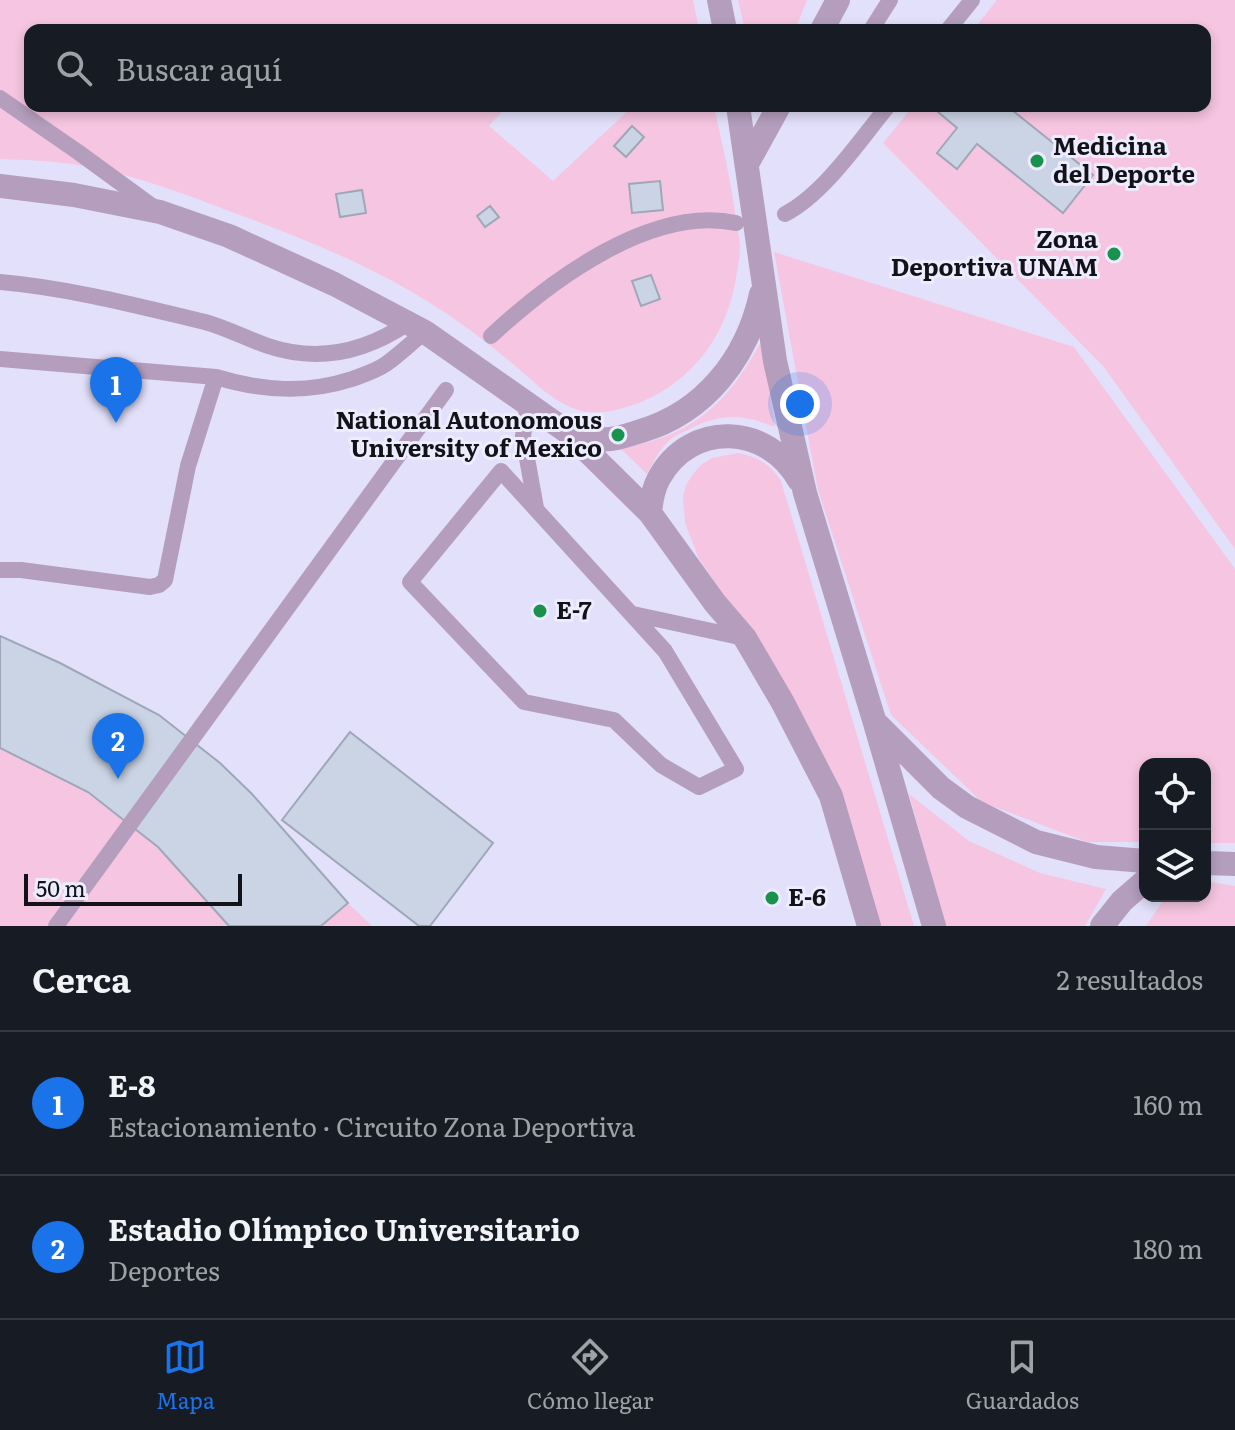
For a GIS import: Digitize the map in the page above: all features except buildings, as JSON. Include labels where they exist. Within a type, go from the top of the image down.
[{"type":"street","points":[[719,0],[724,24]]},
{"type":"street","points":[[825,24],[838,0]]},
{"type":"street","points":[[739,112],[775,361],[805,493],[934,926]]},
{"type":"street","points":[[747,164],[776,112]]},
{"type":"street","points":[[0,186],[74,195],[160,212],[229,236],[334,284],[425,332],[569,433],[650,513],[715,603],[745,638],[831,796],[869,926]]},
{"type":"street","points":[[569,433],[601,440],[626,436],[651,429],[695,404],[733,364],[747,340],[763,287]]},
{"type":"street","points":[[650,513],[658,480],[679,453],[694,443],[728,435],[753,440],[776,451],[789,463],[805,493]]},
{"type":"street","points":[[875,723],[941,788],[967,807],[1036,842],[1096,857],[1139,861]]},
{"type":"street","points":[[1211,863],[1235,864]]},
{"type":"street","points":[[1102,926],[1139,886]]},
{"type":"lane","points":[[875,24],[890,0]]},
{"type":"lane","points":[[953,24],[972,0]]},
{"type":"lane","points":[[0,98],[160,212]]},
{"type":"lane","points":[[785,214],[814,193],[883,112]]},
{"type":"lane","points":[[491,336],[521,307],[549,287],[625,241],[668,226],[722,220],[736,223]]},
{"type":"lane","points":[[0,282],[57,288],[197,320],[291,352],[337,353],[386,338],[425,332]]},
{"type":"lane","points":[[0,359],[216,377],[240,385],[289,390],[339,384],[362,376],[385,365],[425,332]]},
{"type":"lane","points":[[0,570],[150,587],[165,580],[188,466],[216,377]]},
{"type":"lane","points":[[56,926],[446,390]]},
{"type":"lane","points":[[528,404],[523,436],[536,509]]},
{"type":"lane","points":[[501,471],[536,509],[665,651],[736,769],[699,787],[661,765],[614,720],[524,702],[410,582],[501,471]]},
{"type":"lane","points":[[633,614],[745,638]]},
{"type":"shaded area","name":"National Autonomous University of Mexico","points":[[0,0],[1235,0],[1235,926],[0,926]]},
{"type":"shaded area","points":[[0,0],[693,0],[698,24],[24,24],[24,112],[502,112],[489,126],[553,181],[627,112],[715,112],[732,191],[739,260],[734,290],[722,325],[692,368],[663,391],[645,400],[602,412],[582,411],[554,398],[441,310],[396,283],[325,248],[189,196],[106,170],[74,164],[0,159]]},
{"type":"shaded area","points":[[738,0],[807,0],[797,24],[744,24]]},
{"type":"shaded area","name":"Zona Deportiva UNAM","points":[[997,0],[1235,0],[1235,549],[1103,366],[883,143],[908,112],[1211,112],[1211,24],[978,24]]},
{"type":"shaded area","points":[[774,252],[1074,347],[1235,569],[1235,843],[1211,843],[1211,758],[1139,758],[1139,842],[1087,842],[982,802],[891,715],[818,490]]},
{"type":"shaded area","points":[[762,340],[775,427],[732,417],[701,424],[670,440],[647,474],[620,448],[668,435],[706,414],[736,382]]},
{"type":"shaded area","points":[[738,453],[763,462],[781,481],[914,926],[877,926],[778,673],[699,559],[685,523],[683,497],[693,474],[712,458]]},
{"type":"shaded area","points":[[0,636],[61,663],[159,715],[220,763],[252,794],[372,926],[0,926]]},
{"type":"shaded area","points":[[909,794],[969,841],[1040,873],[1106,889],[1085,926],[945,926]]},
{"type":"shaded area","points":[[1211,882],[1235,886],[1235,926],[1146,926],[1162,902],[1211,902]]},
{"type":"place","name":"Medicina del Deporte","points":[[1037,161]]},
{"type":"place","name":"Zona Deportiva UNAM","points":[[1114,254]]},
{"type":"place","name":"E-8","points":[[116,423]]},
{"type":"place","name":"National Autonomous University of Mexico","points":[[618,435]]},
{"type":"place","name":"E-7","points":[[540,611]]},
{"type":"place","name":"Estadio Olímpico Universitario","points":[[118,779]]},
{"type":"place","name":"E-6","points":[[772,898]]}]
